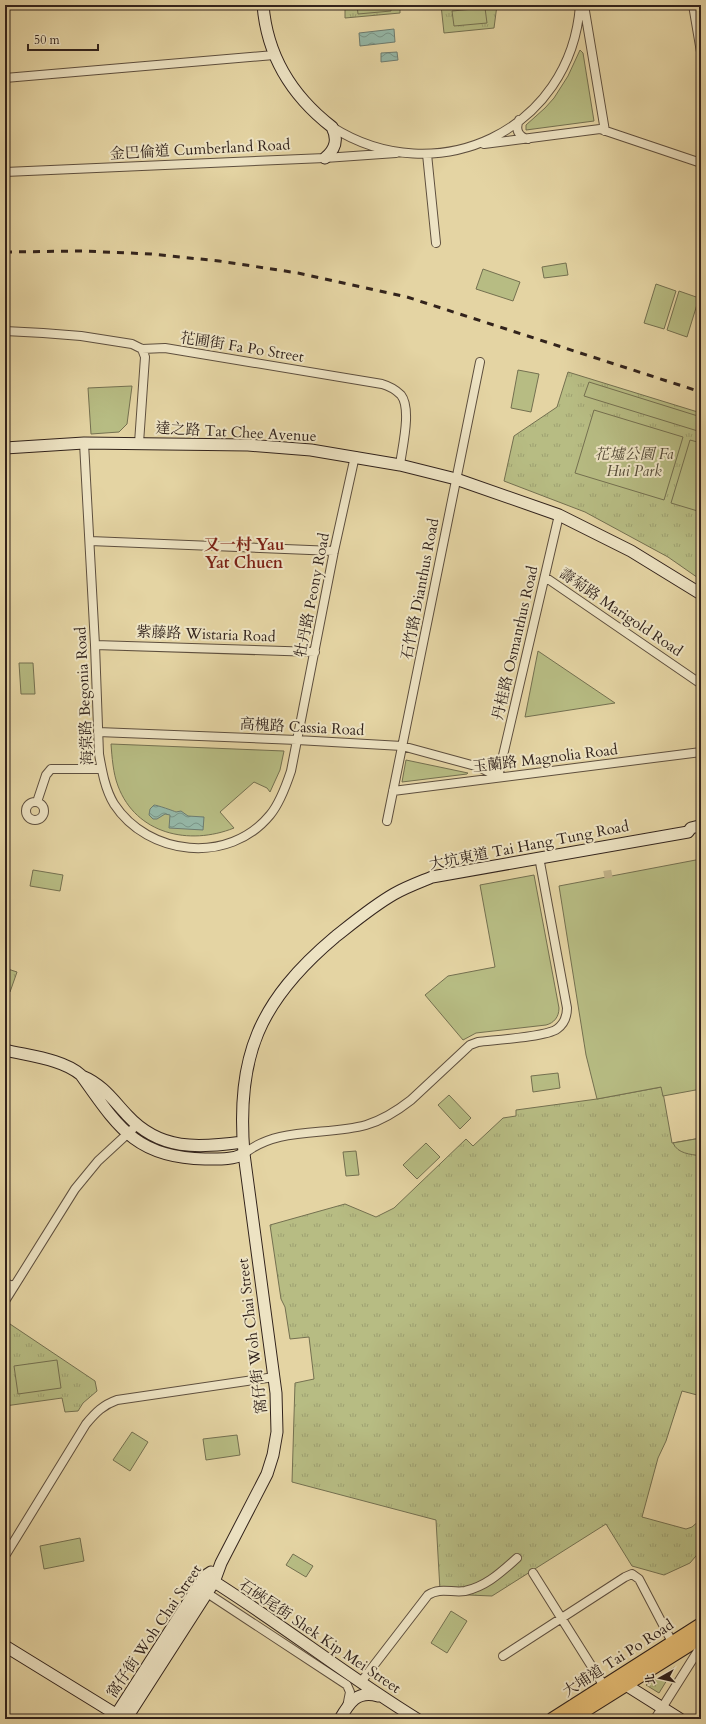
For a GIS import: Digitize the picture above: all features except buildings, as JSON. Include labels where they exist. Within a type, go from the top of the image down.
[{"type":"main road","points":[[263,5],[267,31],[274,55],[286,79],[311,110],[332,127],[336,138],[335,144],[326,158]]},
{"type":"main road","name":"達之路 Tat Chee Avenue","points":[[5,448],[84,443],[248,445],[311,450],[355,456],[456,479],[559,515],[631,551],[701,594]]},
{"type":"main road","name":"大坑東道 Tai Hang Tung Road","points":[[243,1142],[242,1098],[244,1081],[258,1031],[270,1007],[310,960],[364,913],[395,893],[432,877],[688,832],[690,828],[699,826],[701,828]]},
{"type":"main road","name":"大坑東道 Tai Hang Tung Road","points":[[688,832],[692,836],[701,833]]},
{"type":"main road","points":[[5,1050],[63,1064],[75,1070],[100,1086],[137,1125],[157,1138],[172,1143],[212,1145],[243,1142]]},
{"type":"main road","points":[[81,1075],[100,1101],[128,1134],[136,1142],[152,1150],[183,1158],[232,1158],[244,1154]]},
{"type":"main road","name":"窩仔街 Woh Chai Street","points":[[120,1718],[221,1563],[267,1474],[273,1455],[277,1432],[276,1393],[243,1142]]},
{"type":"main road","name":"石硤尾街 Shek Kip Mei Street","points":[[210,1579],[381,1697],[418,1719]]},
{"type":"main road","name":"大埔道 Tai Po Road","points":[[552,1719],[701,1624]]},
{"type":"main road","name":"大埔道 Tai Po Road","points":[[572,1719],[701,1638]]},
{"type":"main road","points":[[5,1646],[120,1718]]},
{"type":"main road","points":[[626,1685],[680,1719]]},
{"type":"main road","points":[[340,1719],[354,1698],[370,1694],[381,1697]]},
{"type":"street","points":[[476,145],[498,134],[519,120],[540,101],[553,84],[563,66],[573,40],[580,5]]},
{"type":"street","points":[[584,5],[605,131]]},
{"type":"street","points":[[693,5],[701,52]]},
{"type":"street","points":[[573,40],[582,36],[590,39]]},
{"type":"street","points":[[5,78],[274,55]]},
{"type":"street","points":[[519,120],[518,133],[529,139]]},
{"type":"street","points":[[332,127],[365,144],[396,153],[427,154],[452,152],[476,145],[600,129],[701,163]]},
{"type":"street","name":"金巴倫道 Cumberland Road","points":[[5,172],[326,158],[396,153]]},
{"type":"street","points":[[427,154],[436,243]]},
{"type":"street","name":"花圃街 Fa Po Street","points":[[5,332],[43,332],[81,336],[132,344],[142,349],[165,348],[375,382],[390,387],[401,396],[406,410],[400,466]]},
{"type":"street","points":[[139,443],[145,357],[142,349]]},
{"type":"street","name":"石竹路 Dianthus Road","points":[[387,820],[480,362]]},
{"type":"street","name":"海棠路 Begonia Road","points":[[84,443],[90,541],[98,732],[101,769],[113,802],[125,818],[139,830],[156,840],[171,845],[205,848],[243,837],[256,828],[271,814],[286,786],[291,771],[297,740]]},
{"type":"street","name":"牡丹路 Peony Road","points":[[297,740],[334,551],[355,456]]},
{"type":"street","name":"丹桂路 Osmanthus Road","points":[[498,777],[559,515]]},
{"type":"street","points":[[90,541],[334,551]]},
{"type":"street","name":"壽菊路 Marigold Road","points":[[545,577],[701,684]]},
{"type":"street","name":"紫藤路 Wistaria Road","points":[[95,645],[315,652]]},
{"type":"street","name":"高槐路 Cassia Road","points":[[98,732],[402,746],[479,767],[498,777]]},
{"type":"street","name":"玉蘭路 Magnolia Road","points":[[393,791],[498,777],[557,772],[701,752]]},
{"type":"street","points":[[38,802],[46,775],[51,768],[101,769]]},
{"type":"street","points":[[244,1154],[254,1147],[277,1138],[356,1127],[382,1119],[407,1104],[470,1045],[478,1042],[547,1033],[560,1026],[566,1018],[568,1008],[539,857]]},
{"type":"street","points":[[5,1301],[9,1285],[75,1189],[98,1161],[137,1125]]},
{"type":"street","points":[[5,1556],[86,1424],[104,1405],[117,1400],[274,1377]]},
{"type":"street","points":[[361,1682],[428,1595],[437,1590],[463,1591],[481,1586],[496,1577],[505,1564],[517,1558]]},
{"type":"street","points":[[533,1573],[604,1686]]},
{"type":"street","points":[[503,1656],[624,1577],[632,1574],[640,1579],[672,1642]]},
{"type":"street","name":"石硤尾街 Shek Kip Mei Street","points":[[202,1590],[338,1679],[349,1688],[347,1707]]},
{"type":"street","points":[[655,1719],[701,1646]]},
{"type":"green space","points":[[345,5],[400,5],[400,13],[345,18]]},
{"type":"green space","points":[[357,5],[391,5],[391,11],[358,14]]},
{"type":"green space","points":[[441,5],[497,5],[494,28],[444,33]]},
{"type":"green space","points":[[485,8],[487,23],[454,26],[452,11]]},
{"type":"green space","points":[[580,50],[583,53],[594,121],[526,130],[526,125],[554,98],[568,76]]},
{"type":"green space","points":[[566,263],[568,275],[544,278],[542,267]]},
{"type":"green space","points":[[483,269],[520,282],[513,301],[476,289]]},
{"type":"green space","points":[[656,284],[676,291],[664,329],[644,323]]},
{"type":"green space","points":[[679,291],[699,298],[687,337],[667,330]]},
{"type":"green space","points":[[518,370],[539,374],[531,412],[511,408]]},
{"type":"green space","name":"花墟公園 Fa Hui Park","points":[[568,372],[701,413],[701,580],[668,557],[585,512],[504,481],[514,436],[557,407]]},
{"type":"green space","points":[[589,382],[701,417],[701,432],[584,396]]},
{"type":"green space","points":[[132,386],[127,424],[119,432],[91,434],[88,388]]},
{"type":"green space","points":[[594,410],[683,437],[664,500],[575,473]]},
{"type":"green space","points":[[690,440],[701,443],[701,512],[671,503]]},
{"type":"green space","points":[[538,651],[615,703],[525,717]]},
{"type":"green space","points":[[19,663],[33,663],[35,694],[21,694]]},
{"type":"green space","points":[[111,744],[284,751],[280,770],[270,792],[267,788],[254,782],[220,812],[234,828],[199,836],[166,832],[151,825],[137,815],[126,802],[116,781]]},
{"type":"green space","points":[[406,760],[468,773],[402,782]]},
{"type":"green space","points":[[701,859],[701,1089],[663,1096],[661,1087],[597,1099],[586,1055],[559,886]]},
{"type":"green space","points":[[33,870],[63,875],[60,891],[30,886]]},
{"type":"green space","points":[[534,875],[559,1008],[557,1017],[554,1021],[546,1025],[476,1033],[463,1040],[425,995],[448,976],[495,967],[480,885]]},
{"type":"green space","points":[[5,968],[17,972],[10,992],[5,990]]},
{"type":"green space","points":[[558,1073],[560,1088],[533,1092],[531,1076]]},
{"type":"green space","points":[[662,1087],[672,1143],[701,1138],[701,1396],[682,1391],[666,1441],[658,1458],[642,1517],[686,1529],[692,1527],[701,1519],[701,1550],[690,1563],[664,1575],[632,1566],[606,1524],[492,1596],[468,1595],[440,1590],[436,1520],[292,1482],[295,1383],[314,1379],[309,1337],[290,1339],[285,1307],[281,1299],[270,1225],[345,1204],[376,1217],[394,1208],[466,1139],[473,1146],[503,1118],[516,1116],[516,1110],[597,1099]]},
{"type":"green space","points":[[449,1095],[471,1118],[460,1129],[438,1105]]},
{"type":"green space","points":[[701,1138],[701,1156],[681,1151],[675,1147],[673,1143]]},
{"type":"green space","points":[[426,1143],[440,1157],[417,1179],[403,1165]]},
{"type":"green space","points":[[356,1151],[359,1175],[346,1176],[343,1152]]},
{"type":"green space","points":[[10,1324],[95,1381],[97,1391],[83,1403],[78,1411],[65,1412],[62,1398],[5,1406],[5,1328]]},
{"type":"green space","points":[[57,1360],[61,1388],[18,1394],[14,1366]]},
{"type":"green space","points":[[132,1432],[148,1442],[130,1471],[113,1460]]},
{"type":"green space","points":[[237,1435],[240,1455],[206,1460],[203,1439]]},
{"type":"green space","points":[[80,1538],[84,1561],[44,1569],[40,1546]]},
{"type":"green space","points":[[293,1554],[313,1566],[306,1577],[286,1565]]},
{"type":"green space","points":[[451,1611],[467,1621],[447,1653],[431,1643]]},
{"type":"green space","points":[[675,1667],[659,1693],[646,1685]]},
{"type":"water","points":[[394,29],[395,42],[360,46],[359,33]]},
{"type":"water","points":[[397,52],[398,60],[381,62],[381,53]]},
{"type":"water","points":[[154,805],[176,812],[181,811],[188,816],[204,817],[203,830],[169,828],[170,815],[165,814],[157,819],[153,819],[149,815],[150,809]]},
{"type":"tunnel","points":[[604,875],[615,873]]},
{"type":"railway","points":[[5,252],[83,251],[151,254],[219,261],[298,273],[407,297],[701,392]]},
{"type":"district","name":"又一村 Yau Yat Chuen","points":[[244,554]]}]
